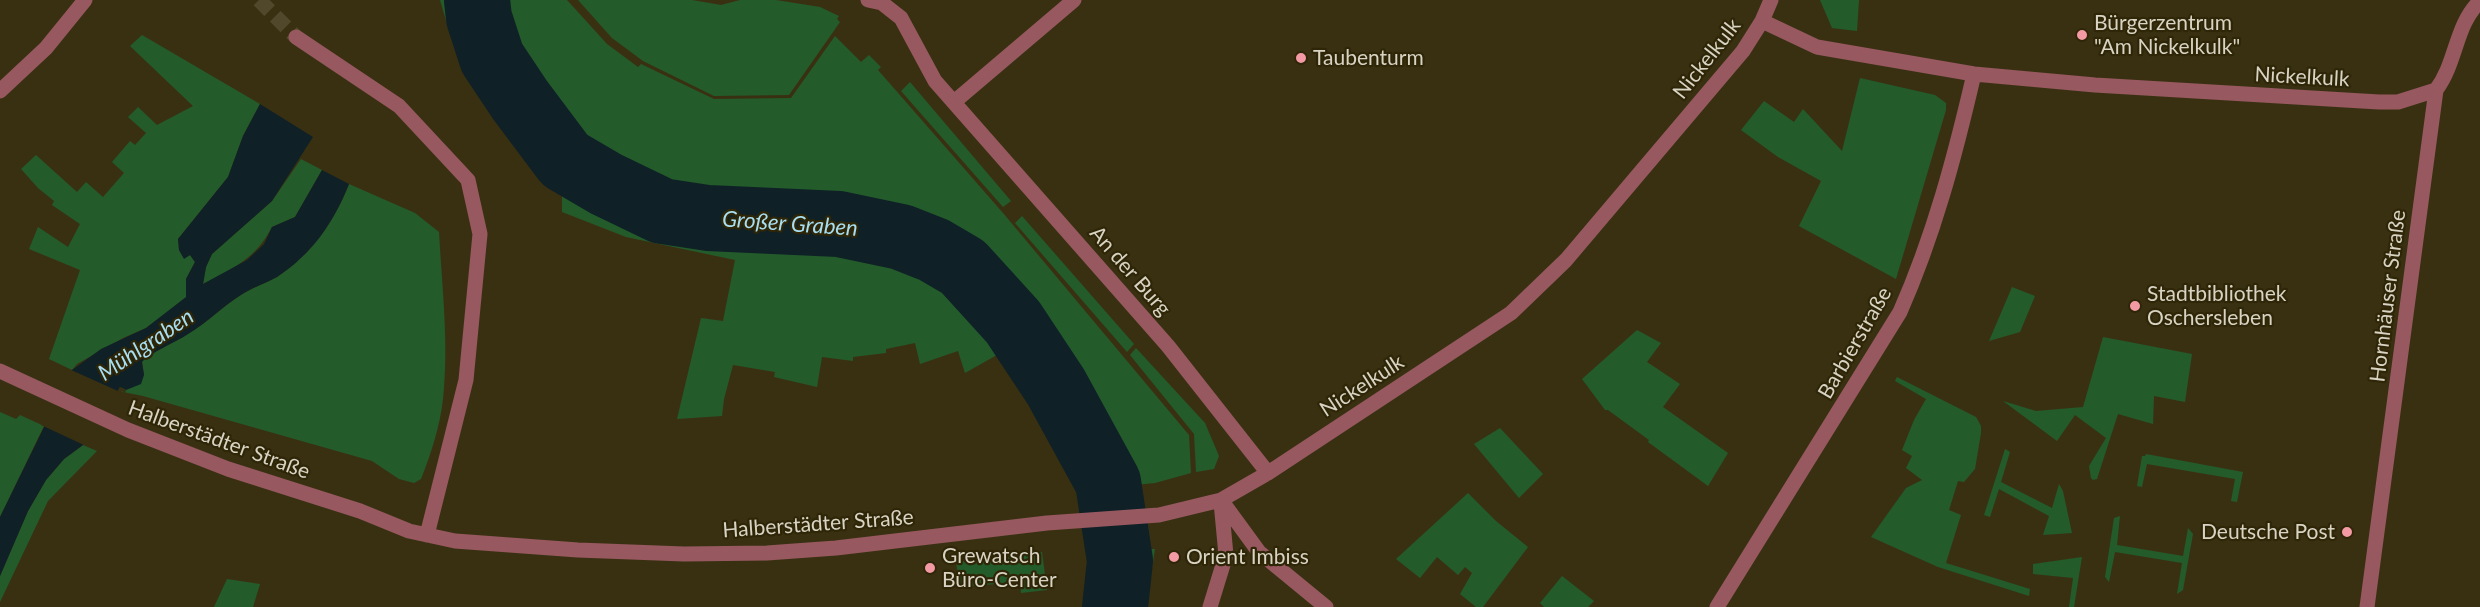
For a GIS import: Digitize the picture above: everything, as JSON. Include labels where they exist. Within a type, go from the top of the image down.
[{"type":"street","points":[[0,91],[46,48],[85,0]]},
{"type":"street","points":[[954,102],[1074,0]]},
{"type":"street","points":[[1762,21],[1772,0]]},
{"type":"street","name":"An der Burg","points":[[878,1],[901,18],[929,72],[1168,346],[1268,473]]},
{"type":"street","name":"Hornhäuser Straße","points":[[2367,607],[2436,90],[2445,77],[2468,13],[2480,1]]},
{"type":"street","name":"Nickelkulk","points":[[1216,501],[1268,473],[1511,313],[1566,260],[1743,51],[1762,21],[1817,46],[1974,74],[2095,85],[2379,102],[2398,102],[2436,90]]},
{"type":"street","points":[[297,37],[399,106],[468,180],[480,234],[466,380],[427,535]]},
{"type":"street","name":"Barbierstraße","points":[[1717,607],[1900,312],[1920,268],[1952,169],[1974,74]]},
{"type":"street","name":"Halberstädter Straße","points":[[0,371],[111,422],[228,469],[360,511],[409,531],[455,542],[684,554],[766,553],[836,548],[1047,523],[1159,515],[1216,501]]},
{"type":"street","points":[[1210,607],[1226,555],[1216,501]]},
{"type":"street","points":[[1216,501],[1259,552],[1326,607]]},
{"type":"green space","points":[[440,0],[460,0],[461,19],[468,43],[485,76],[562,175],[601,197],[641,184],[579,150],[547,116],[519,71],[501,33],[494,0],[567,0],[607,44],[638,67],[641,64],[714,99],[791,98],[835,36],[861,62],[869,55],[881,67],[878,70],[1003,213],[1189,435],[1191,473],[1155,483],[1085,490],[1063,441],[1004,351],[965,373],[958,351],[920,364],[915,343],[886,349],[886,353],[853,357],[853,361],[822,357],[817,387],[774,377],[775,372],[733,365],[722,416],[677,419],[701,318],[723,321],[735,260],[626,237],[562,212],[562,176],[552,177],[478,88],[448,27]]},
{"type":"green space","points":[[578,0],[692,0],[721,5],[740,0],[776,0],[820,7],[839,16],[837,19],[840,22],[789,95],[714,96],[643,61],[612,38]]},
{"type":"green space","points":[[1820,0],[1859,0],[1857,31],[1832,28]]},
{"type":"green space","points":[[142,35],[260,104],[243,136],[228,177],[178,239],[179,250],[184,258],[190,255],[195,262],[186,279],[187,297],[146,328],[77,364],[72,370],[49,359],[80,270],[29,249],[38,227],[68,247],[80,224],[52,205],[54,201],[38,188],[21,169],[36,155],[77,192],[86,182],[103,197],[124,173],[112,162],[130,141],[135,145],[146,133],[128,117],[138,107],[157,125],[193,106],[130,46]]},
{"type":"green space","points":[[1860,78],[1935,95],[1946,103],[1946,110],[1896,279],[1799,226],[1821,181],[1778,157],[1741,130],[1764,101],[1794,122],[1803,109],[1842,151]]},
{"type":"green space","points":[[910,82],[1011,201],[1003,207],[901,91]]},
{"type":"green space","points":[[301,159],[322,170],[295,217],[272,227],[259,247],[243,262],[203,284],[206,267],[212,254],[272,201]]},
{"type":"green space","points":[[349,184],[415,213],[439,232],[445,378],[442,409],[432,450],[421,479],[414,483],[399,479],[372,461],[143,396],[118,391],[144,375],[142,362],[156,351],[183,337],[244,293],[290,268],[329,224]]},
{"type":"green space","points":[[1022,216],[1134,344],[1127,352],[1015,223]]},
{"type":"green space","points":[[2012,287],[2035,296],[2020,332],[1989,341]]},
{"type":"green space","points":[[1637,330],[1661,343],[1647,362],[1680,384],[1663,407],[1728,453],[1708,486],[1648,442],[1649,440],[1605,410],[1582,379]]},
{"type":"green space","points":[[2103,337],[2192,354],[2185,402],[2154,396],[2153,424],[2118,414],[2097,479],[2093,480],[2089,466],[2106,438],[2075,415],[2057,441],[2003,401],[2036,411],[2083,407]]},
{"type":"green space","points":[[1136,348],[1205,423],[1219,456],[1214,469],[1196,472],[1194,434],[1130,355]]},
{"type":"green space","points":[[1897,377],[1976,417],[1981,426],[1975,469],[1964,482],[1958,481],[1949,510],[1961,515],[1946,563],[2030,589],[2029,596],[1938,567],[1871,537],[1906,488],[1922,480],[1906,468],[1912,456],[1902,450],[1914,420],[1926,399],[1895,381]]},
{"type":"green space","points":[[0,412],[16,419],[20,415],[44,426],[0,517]]},
{"type":"green space","points":[[1500,428],[1543,474],[1519,498],[1474,444]]},
{"type":"green space","points":[[83,445],[97,451],[48,501],[0,602],[0,576],[28,511],[46,480],[64,459]]},
{"type":"green space","points":[[2005,449],[2010,452],[2001,482],[2052,508],[2059,484],[2063,491],[2072,533],[2043,535],[2049,516],[1999,489],[1990,517],[1984,515]]},
{"type":"green space","points":[[2146,454],[2243,472],[2237,502],[2231,501],[2235,479],[2147,464],[2142,487],[2137,486],[2142,456]]},
{"type":"green space","points":[[1468,493],[1496,521],[1528,547],[1483,607],[1476,607],[1460,594],[1472,573],[1465,567],[1458,575],[1437,557],[1420,578],[1396,559]]},
{"type":"green space","points":[[2120,516],[2117,545],[2183,556],[2188,528],[2193,534],[2183,590],[2177,594],[2182,563],[2115,552],[2109,582],[2105,577],[2114,518]]},
{"type":"green space","points":[[1137,549],[1155,549],[1146,607],[1129,607]]},
{"type":"green space","points":[[1042,552],[1047,590],[1021,593],[1020,582],[960,587],[956,562]]},
{"type":"green space","points":[[1108,552],[1106,607],[1088,607],[1093,553]]},
{"type":"green space","points":[[2082,557],[2074,607],[2069,607],[2073,578],[2033,574],[2033,564]]},
{"type":"green space","points":[[1562,576],[1594,601],[1588,607],[1544,607],[1540,603]]},
{"type":"green space","points":[[227,579],[260,584],[253,607],[214,607]]},
{"type":"water","points":[[460,0],[494,0],[501,33],[519,71],[547,116],[579,150],[641,183],[635,198],[601,197],[562,175],[485,76],[468,44],[461,19]]},
{"type":"water","name":"Mühlgraben","points":[[260,104],[313,137],[272,201],[212,254],[206,267],[203,284],[247,260],[264,244],[272,227],[295,217],[322,170],[349,184],[329,224],[290,268],[244,293],[195,329],[142,362],[144,375],[141,384],[126,390],[120,387],[83,445],[64,459],[46,480],[28,511],[0,576],[0,517],[72,370],[101,349],[146,328],[186,297],[186,279],[195,262],[190,255],[184,259],[179,250],[178,239],[228,177],[243,136]]},
{"type":"water","points":[[1137,549],[1129,607],[1106,607],[1108,552]]},
{"type":"pier","points":[[69,369],[118,391],[120,387],[126,390],[125,393],[122,391],[86,446],[41,425]]},
{"type":"waterway","name":"Großer Graben","points":[[477,0],[479,18],[492,58],[520,100],[565,160],[606,184],[662,211],[708,218],[839,224],[901,237],[934,250],[963,267],[1013,322],[1056,387],[1108,482],[1120,561],[1115,607]]},
{"type":"tunnel","points":[[259,0],[296,37]]},
{"type":"place","name":"Bürgerzentrum \"Am Nickelkulk\"","points":[[2082,35]]},
{"type":"place","name":"Taubenturm","points":[[1301,58]]},
{"type":"place","name":"Stadtbibliothek Oschersleben","points":[[2135,306]]},
{"type":"place","name":"Deutsche Post","points":[[2347,532]]},
{"type":"place","name":"Orient Imbiss","points":[[1174,557]]},
{"type":"place","name":"Grewatsch Büro-Center","points":[[930,568]]}]
